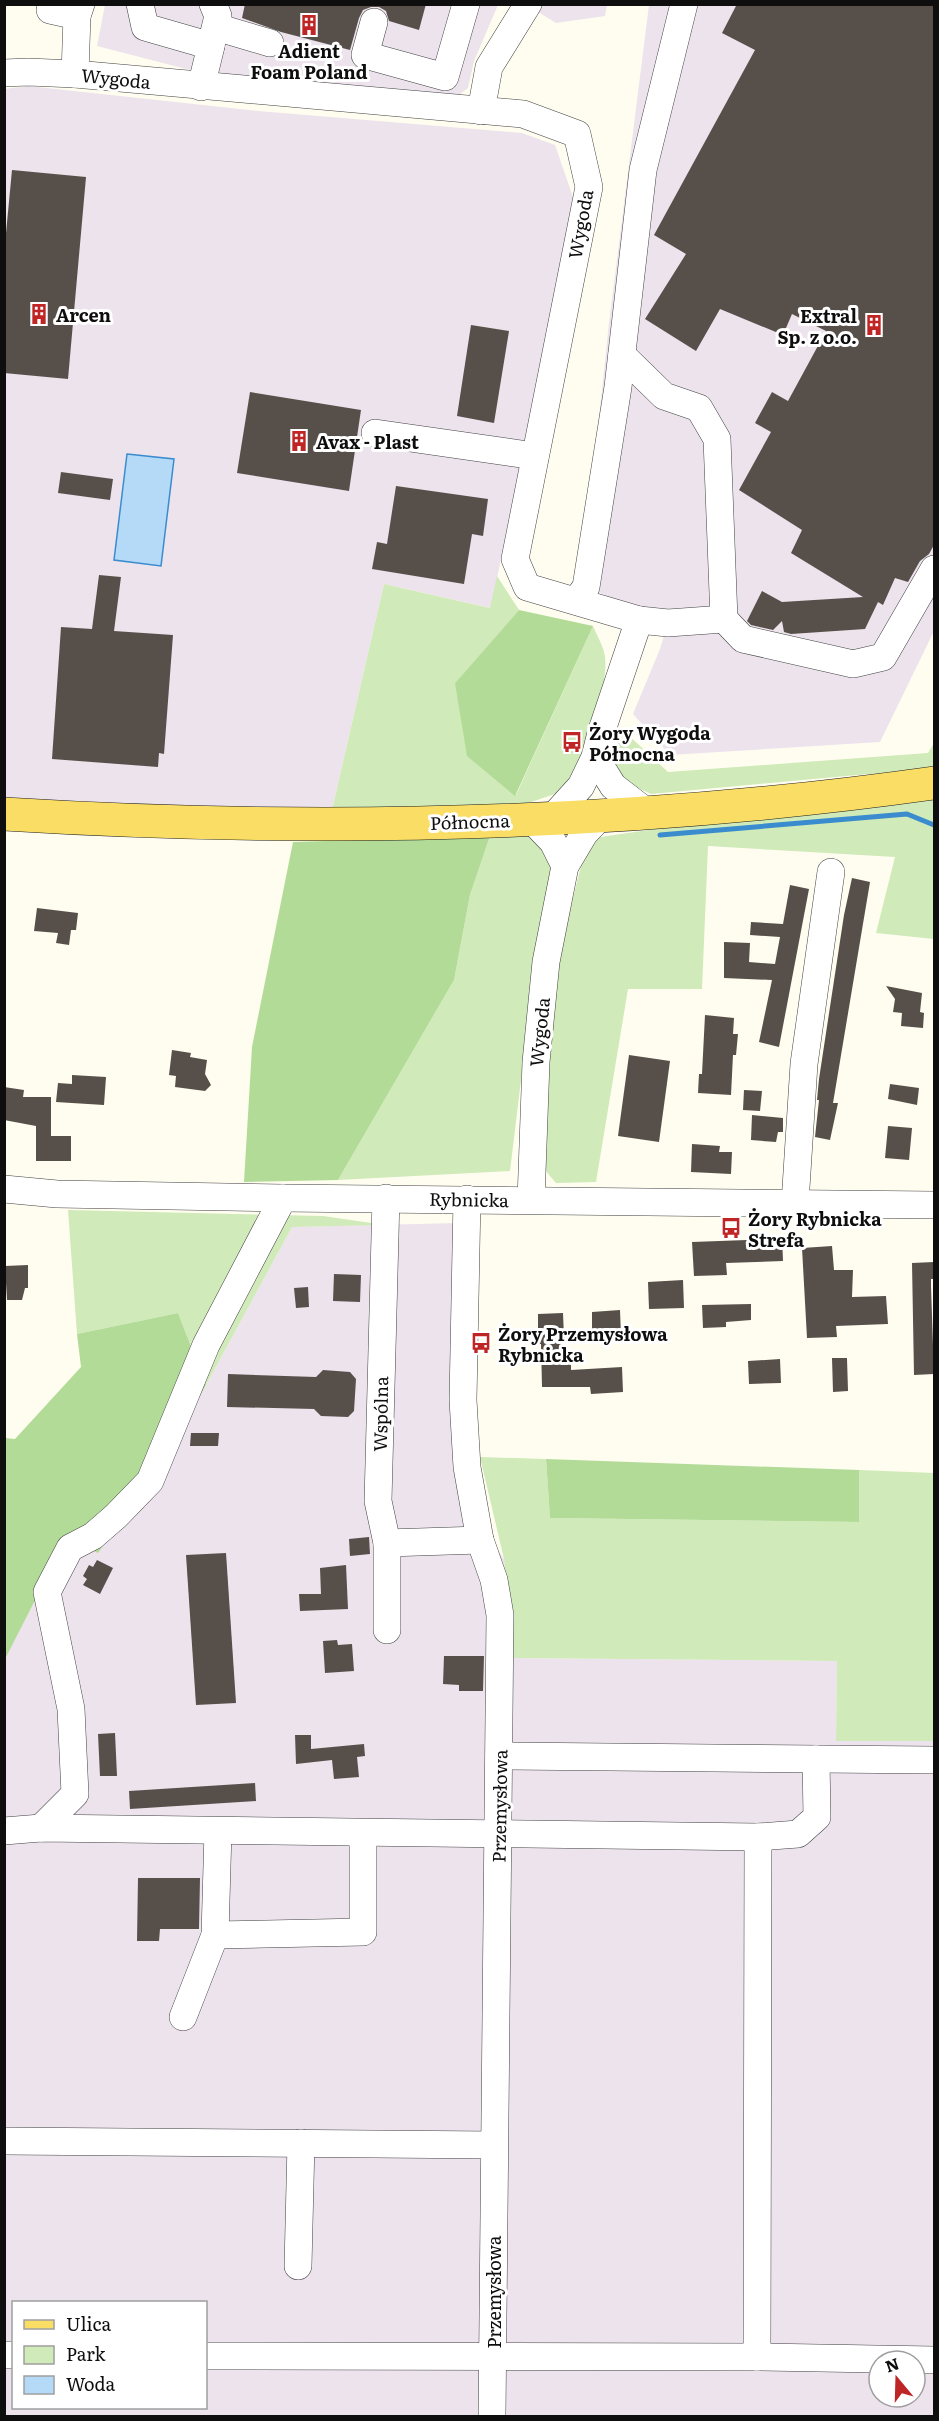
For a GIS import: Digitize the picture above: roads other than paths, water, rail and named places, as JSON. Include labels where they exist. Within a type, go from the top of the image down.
[{"type":"main road","name":"Północna","points":[[4,814],[264,824],[541,819],[648,813],[784,801],[934,783]]},
{"type":"street","points":[[52,4],[50,10],[79,10],[75,74]]},
{"type":"street","points":[[140,4],[145,27],[213,26],[270,43]]},
{"type":"street","points":[[374,21],[365,55],[445,77],[466,4]]},
{"type":"street","points":[[481,111],[489,67],[528,4]]},
{"type":"street","points":[[576,601],[586,586],[622,355],[643,170],[684,4]]},
{"type":"street","points":[[201,87],[213,26]]},
{"type":"street","name":"Wygoda","points":[[4,73],[75,74],[523,114],[577,134],[589,187],[515,559],[527,587],[639,620],[668,623],[724,619]]},
{"type":"street","points":[[622,355],[664,396],[699,408],[717,439],[724,619],[743,639],[853,664],[883,657],[934,569]]},
{"type":"street","points":[[375,433],[535,456]]},
{"type":"street","points":[[565,866],[541,819],[580,786],[595,758],[601,733],[639,620]]},
{"type":"street","points":[[595,758],[613,786],[648,813]]},
{"type":"street","points":[[4,800],[41,805],[53,817]]},
{"type":"street","name":"Wygoda","points":[[531,1200],[536,1062],[546,962],[565,866],[584,834],[601,816]]},
{"type":"street","points":[[795,1203],[804,1064],[831,873]]},
{"type":"street","name":"Rybnicka","points":[[4,1189],[57,1194],[283,1198],[934,1204]]},
{"type":"street","points":[[41,1828],[75,1794],[71,1709],[47,1592],[70,1548],[93,1536],[150,1481],[206,1345],[283,1198]]},
{"type":"street","name":"Wspólna","points":[[386,1198],[378,1501],[387,1543],[387,1630]]},
{"type":"street","name":"Przemysłowa","points":[[467,1199],[463,1400],[467,1467],[480,1540],[494,1580],[500,1616],[492,2416]]},
{"type":"street","points":[[387,1543],[480,1540]]},
{"type":"street","points":[[500,1756],[934,1760]]},
{"type":"street","points":[[4,1831],[41,1828],[758,1837],[798,1834],[817,1817],[816,1760]]},
{"type":"street","points":[[183,2017],[215,1935],[218,1831]]},
{"type":"street","points":[[215,1935],[363,1932],[363,1833]]},
{"type":"street","points":[[757,2357],[758,1837]]},
{"type":"street","points":[[4,2141],[494,2145]]},
{"type":"street","points":[[298,2266],[301,2143]]},
{"type":"street","points":[[207,2356],[757,2357],[934,2360]]},
{"type":"water","points":[[127,454],[174,459],[161,566],[114,560]]},
{"type":"waterway","points":[[660,835],[907,814],[934,825]]},
{"type":"place","name":"Adient Foam Poland","points":[[309,25]]},
{"type":"place","name":"Arcen","points":[[39,314]]},
{"type":"place","name":"Extral Sp. z o.o.","points":[[874,325]]},
{"type":"place","name":"Avax - Plast","points":[[299,441]]},
{"type":"place","name":"Żory Wygoda Północna","points":[[572,742]]},
{"type":"place","name":"Żory Rybnicka Strefa","points":[[731,1228]]},
{"type":"place","name":"Żory Przemysłowa Rybnicka","points":[[481,1343]]}]
